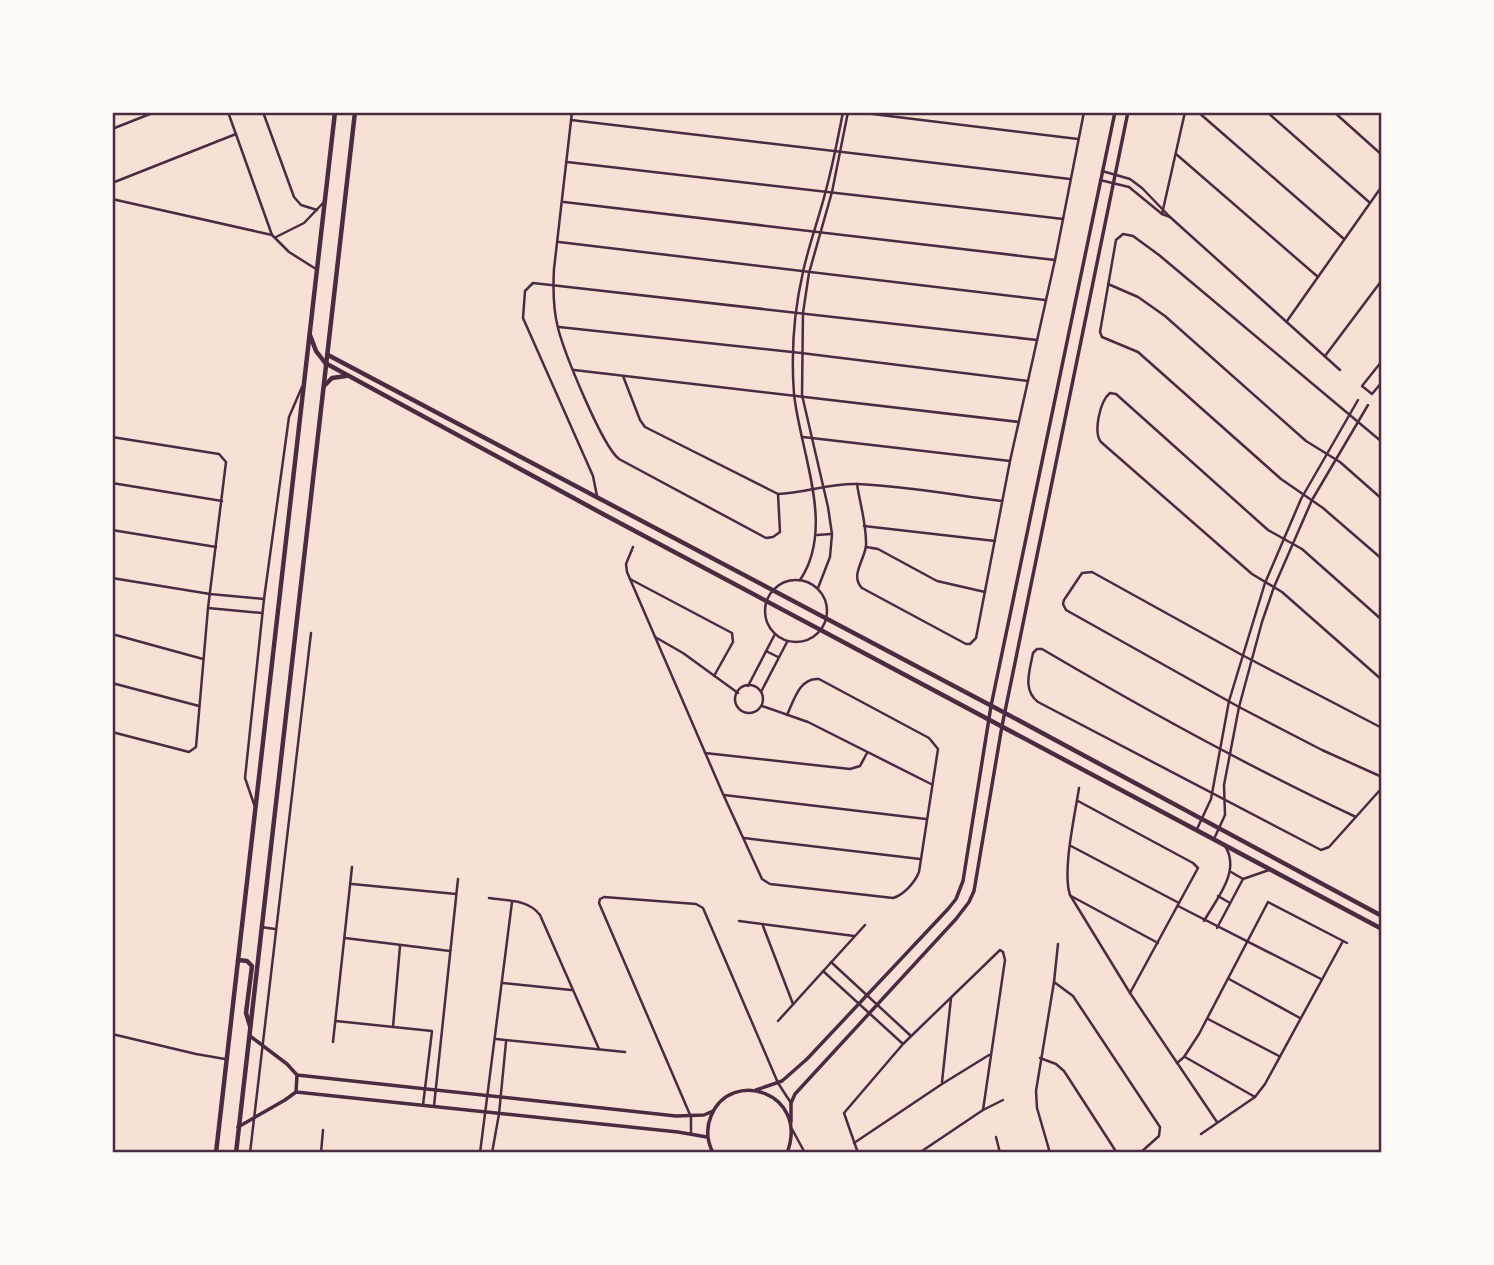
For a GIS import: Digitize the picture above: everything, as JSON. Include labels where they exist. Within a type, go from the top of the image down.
[{"type":"main road","points":[[216,1153],[335,112]]},
{"type":"main road","points":[[236,1153],[355,112]]},
{"type":"main road","points":[[309,331],[316,351],[327,364],[346,376],[1382,929]]},
{"type":"main road","points":[[328,355],[1382,916]]},
{"type":"main road","points":[[324,387],[332,378],[346,376]]},
{"type":"main road","points":[[603,514],[609,503]]},
{"type":"main road","points":[[1319,895],[1324,888],[1322,884]]},
{"type":"main road","points":[[1334,903],[1334,895],[1339,893]]},
{"type":"main road","points":[[238,960],[247,961],[252,966],[246,1013],[251,1027]]},
{"type":"street","points":[[112,129],[155,112]]},
{"type":"street","points":[[228,112],[274,236],[289,253],[317,270]]},
{"type":"street","points":[[263,112],[294,197],[301,205],[317,211]]},
{"type":"street","points":[[572,112],[553,286],[557,326],[573,370],[607,445],[619,459],[766,538],[776,536],[781,527],[778,494]]},
{"type":"street","points":[[800,580],[811,562],[817,535],[794,394],[796,312],[803,272],[835,152],[842,112]]},
{"type":"street","points":[[818,588],[830,557],[832,534],[802,395],[803,313],[809,273],[832,192],[848,112]]},
{"type":"street","points":[[856,112],[1078,139]]},
{"type":"street","points":[[857,484],[866,547],[857,577],[858,584],[954,638],[970,644],[976,638],[1010,461],[1055,260],[1084,112]]},
{"type":"street","points":[[713,1153],[708,1137],[709,1119],[721,1101],[744,1090],[756,1090],[778,1083],[800,1066],[948,909],[963,881],[991,706],[1115,112]]},
{"type":"street","points":[[787,1153],[792,1142],[791,1103],[800,1088],[956,919],[969,902],[975,886],[1002,726],[1128,112]]},
{"type":"street","points":[[1162,214],[1185,112]]},
{"type":"street","points":[[1198,112],[1344,239]]},
{"type":"street","points":[[1267,112],[1370,203]]},
{"type":"street","points":[[1334,112],[1382,155]]},
{"type":"street","points":[[571,120],[1070,179]]},
{"type":"street","points":[[112,183],[236,134]]},
{"type":"street","points":[[1176,154],[1318,277]]},
{"type":"street","points":[[566,162],[1063,219]]},
{"type":"street","points":[[1102,171],[1136,183],[1340,370]]},
{"type":"street","points":[[1100,180],[1129,187],[1162,214],[1170,217]]},
{"type":"street","points":[[1287,321],[1382,186]]},
{"type":"street","points":[[112,199],[274,236],[304,223],[324,201]]},
{"type":"street","points":[[563,202],[1055,260]]},
{"type":"street","points":[[1382,442],[1159,255],[1133,236],[1119,236],[1114,245],[1100,335],[1138,352],[1281,479],[1312,500],[1382,559]]},
{"type":"street","points":[[557,242],[1045,300]]},
{"type":"street","points":[[1325,356],[1382,280]]},
{"type":"street","points":[[597,496],[593,476],[523,318],[526,288],[538,283],[1037,340]]},
{"type":"street","points":[[1108,284],[1138,298],[1165,316],[1306,441],[1336,459],[1382,499]]},
{"type":"street","points":[[557,326],[1028,381]]},
{"type":"street","points":[[1382,361],[1362,386],[1371,394],[1382,382]]},
{"type":"street","points":[[573,370],[1019,422]]},
{"type":"street","points":[[622,375],[640,419],[649,430],[778,494],[823,486],[857,484],[1002,501]]},
{"type":"street","points":[[254,807],[245,778],[262,613],[289,417],[305,381]]},
{"type":"street","points":[[1382,620],[1302,549],[1268,530],[1116,394],[1107,395],[1097,433],[1101,442],[1252,575],[1274,587],[1382,680]]},
{"type":"street","points":[[1197,830],[1212,793],[1229,701],[1265,583],[1303,495],[1358,400]]},
{"type":"street","points":[[1214,839],[1225,814],[1224,785],[1239,706],[1274,587],[1312,500],[1368,405]]},
{"type":"street","points":[[112,437],[219,454],[226,463],[208,608],[196,747],[189,752],[112,732]]},
{"type":"street","points":[[803,437],[1010,461]]},
{"type":"street","points":[[112,484],[222,501]]},
{"type":"street","points":[[864,526],[995,541]]},
{"type":"street","points":[[112,530],[216,547]]},
{"type":"street","points":[[817,535],[832,534]]},
{"type":"street","points":[[866,547],[878,549],[937,581],[985,592]]},
{"type":"street","points":[[633,548],[625,567],[762,879],[771,884],[893,898],[900,896],[918,875],[938,749],[929,738],[819,679],[812,678],[802,685],[787,715]]},
{"type":"street","points":[[1382,729],[1091,572],[1082,573],[1064,600],[1066,610],[1229,701],[1322,750],[1382,777]]},
{"type":"street","points":[[112,578],[210,594],[264,599]]},
{"type":"street","points":[[630,579],[732,633],[733,642],[714,676]]},
{"type":"street","points":[[800,580],[818,588],[826,603],[826,619],[821,630],[806,641],[787,641],[775,634],[768,624],[766,601],[772,590],[785,582],[800,580]]},
{"type":"street","points":[[208,608],[262,613]]},
{"type":"street","points":[[250,1153],[311,633]]},
{"type":"street","points":[[112,634],[203,659]]},
{"type":"street","points":[[737,692],[748,686],[775,634]]},
{"type":"street","points":[[655,637],[737,692]]},
{"type":"street","points":[[761,692],[787,641]]},
{"type":"street","points":[[1356,817],[1221,748],[1042,649],[1033,653],[1027,687],[1033,698],[1316,848],[1326,849],[1356,817],[1382,787]]},
{"type":"street","points":[[766,651],[778,657]]},
{"type":"street","points":[[112,683],[199,706]]},
{"type":"street","points":[[737,692],[738,706],[745,712],[755,712],[762,706],[763,696],[753,686],[748,686]]},
{"type":"street","points":[[762,706],[808,722],[931,784]]},
{"type":"street","points":[[705,752],[850,768],[860,765],[867,753]]},
{"type":"street","points":[[1079,788],[1070,845],[1070,895],[1130,993],[1217,1122]]},
{"type":"street","points":[[723,794],[926,819]]},
{"type":"street","points":[[1077,801],[1198,867],[1130,993]]},
{"type":"street","points":[[744,838],[920,859]]},
{"type":"street","points":[[1204,921],[1231,872],[1231,859],[1223,843]]},
{"type":"street","points":[[1070,845],[1217,928],[1321,979]]},
{"type":"street","points":[[333,1042],[352,867]]},
{"type":"street","points":[[1217,928],[1243,879],[1261,871],[1273,870]]},
{"type":"street","points":[[1231,872],[1243,879]]},
{"type":"street","points":[[433,1107],[458,879]]},
{"type":"street","points":[[351,884],[456,894]]},
{"type":"street","points":[[1070,895],[1158,943]]},
{"type":"street","points":[[1218,896],[1230,903]]},
{"type":"street","points":[[691,1134],[691,1117],[599,903],[604,897],[696,904],[704,910],[778,1083],[791,1103]]},
{"type":"street","points":[[489,898],[531,905],[540,915],[599,1049]]},
{"type":"street","points":[[481,1153],[512,902]]},
{"type":"street","points":[[1177,1063],[1184,1057],[1268,902],[1347,943]]},
{"type":"street","points":[[739,921],[854,936]]},
{"type":"street","points":[[762,925],[793,1004]]},
{"type":"street","points":[[778,1021],[865,925]]},
{"type":"street","points":[[261,927],[275,929]]},
{"type":"street","points":[[345,938],[450,951]]},
{"type":"street","points":[[1201,1134],[1255,1097],[1265,1084],[1343,940]]},
{"type":"street","points":[[1050,1153],[1037,1108],[1040,1058],[1058,944]]},
{"type":"street","points":[[393,1027],[400,945]]},
{"type":"street","points":[[858,1153],[844,1113],[903,1044],[1000,950],[1005,960],[983,1110]]},
{"type":"street","points":[[831,962],[911,1037]]},
{"type":"street","points":[[823,971],[903,1044]]},
{"type":"street","points":[[1228,979],[1300,1018]]},
{"type":"street","points":[[1054,982],[1073,996],[1160,1127],[1159,1136],[1140,1153]]},
{"type":"street","points":[[503,983],[571,990]]},
{"type":"street","points":[[942,1084],[951,998]]},
{"type":"street","points":[[1206,1018],[1279,1056]]},
{"type":"street","points":[[336,1021],[432,1031],[423,1106]]},
{"type":"street","points":[[112,1034],[227,1059]]},
{"type":"street","points":[[250,1036],[263,1044],[297,1075],[691,1117],[713,1111]]},
{"type":"street","points":[[496,1039],[625,1052]]},
{"type":"street","points":[[492,1153],[499,1114],[506,1040]]},
{"type":"street","points":[[854,1143],[990,1054]]},
{"type":"street","points":[[1184,1057],[1255,1097]]},
{"type":"street","points":[[1040,1058],[1056,1064],[1064,1071],[1117,1153]]},
{"type":"street","points":[[296,1092],[297,1075]]},
{"type":"street","points":[[756,1090],[778,1101],[791,1122]]},
{"type":"street","points":[[238,1127],[296,1092],[708,1137]]},
{"type":"street","points":[[919,1153],[983,1110],[1003,1100]]},
{"type":"street","points":[[792,1129],[805,1153]]},
{"type":"street","points":[[321,1153],[323,1130]]},
{"type":"street","points":[[996,1138],[1000,1153]]}]
